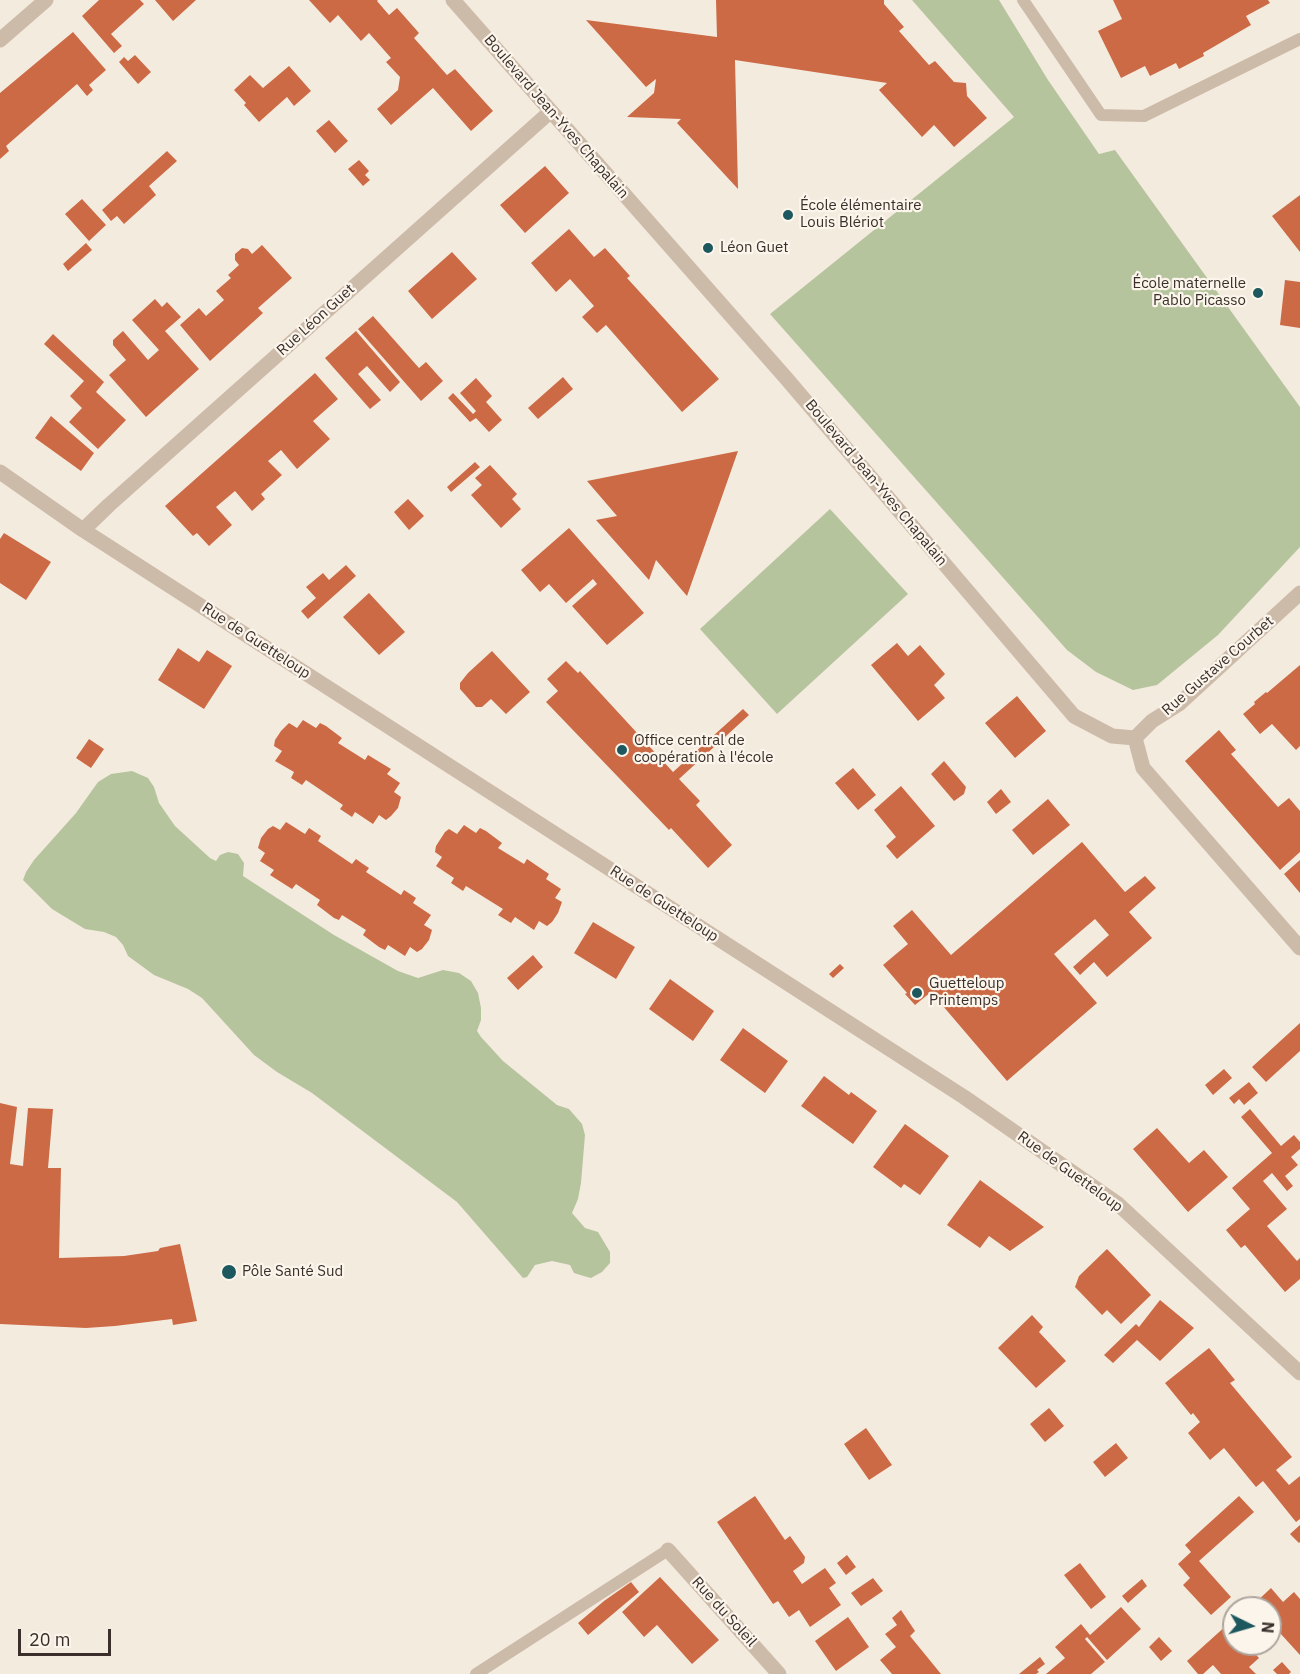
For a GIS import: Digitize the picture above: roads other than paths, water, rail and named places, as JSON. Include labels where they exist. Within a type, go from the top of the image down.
[{"type":"street","points":[[0,40],[46,0]]},
{"type":"street","name":"Boulevard Jean-Yves Chapalain","points":[[453,0],[786,378],[1074,716],[1112,736],[1135,738]]},
{"type":"street","name":"Rue Léon Guet","points":[[83,530],[550,112]]},
{"type":"street","name":"Rue de Guetteloup","points":[[0,472],[83,530],[964,1097],[1118,1204],[1300,1373]]},
{"type":"street","name":"Rue Gustave Courbet","points":[[1135,738],[1152,721],[1179,704],[1300,593]]},
{"type":"street","points":[[1135,738],[1143,768],[1300,948]]},
{"type":"street","name":"Rue du Soleil","points":[[668,1550],[779,1674]]},
{"type":"lane","points":[[1023,0],[1101,115],[1144,116],[1300,39]]},
{"type":"lane","points":[[476,1674],[668,1550]]},
{"type":"place","name":"École élémentaire Louis Blériot","points":[[788,215]]},
{"type":"place","name":"Léon Guet","points":[[708,248]]},
{"type":"place","name":"École maternelle Pablo Picasso","points":[[1258,293]]},
{"type":"place","name":"Office central de coopération à l'école","points":[[622,750]]},
{"type":"place","name":"Guetteloup Printemps","points":[[917,993]]},
{"type":"place","name":"Pôle Santé Sud","points":[[229,1272]]}]
